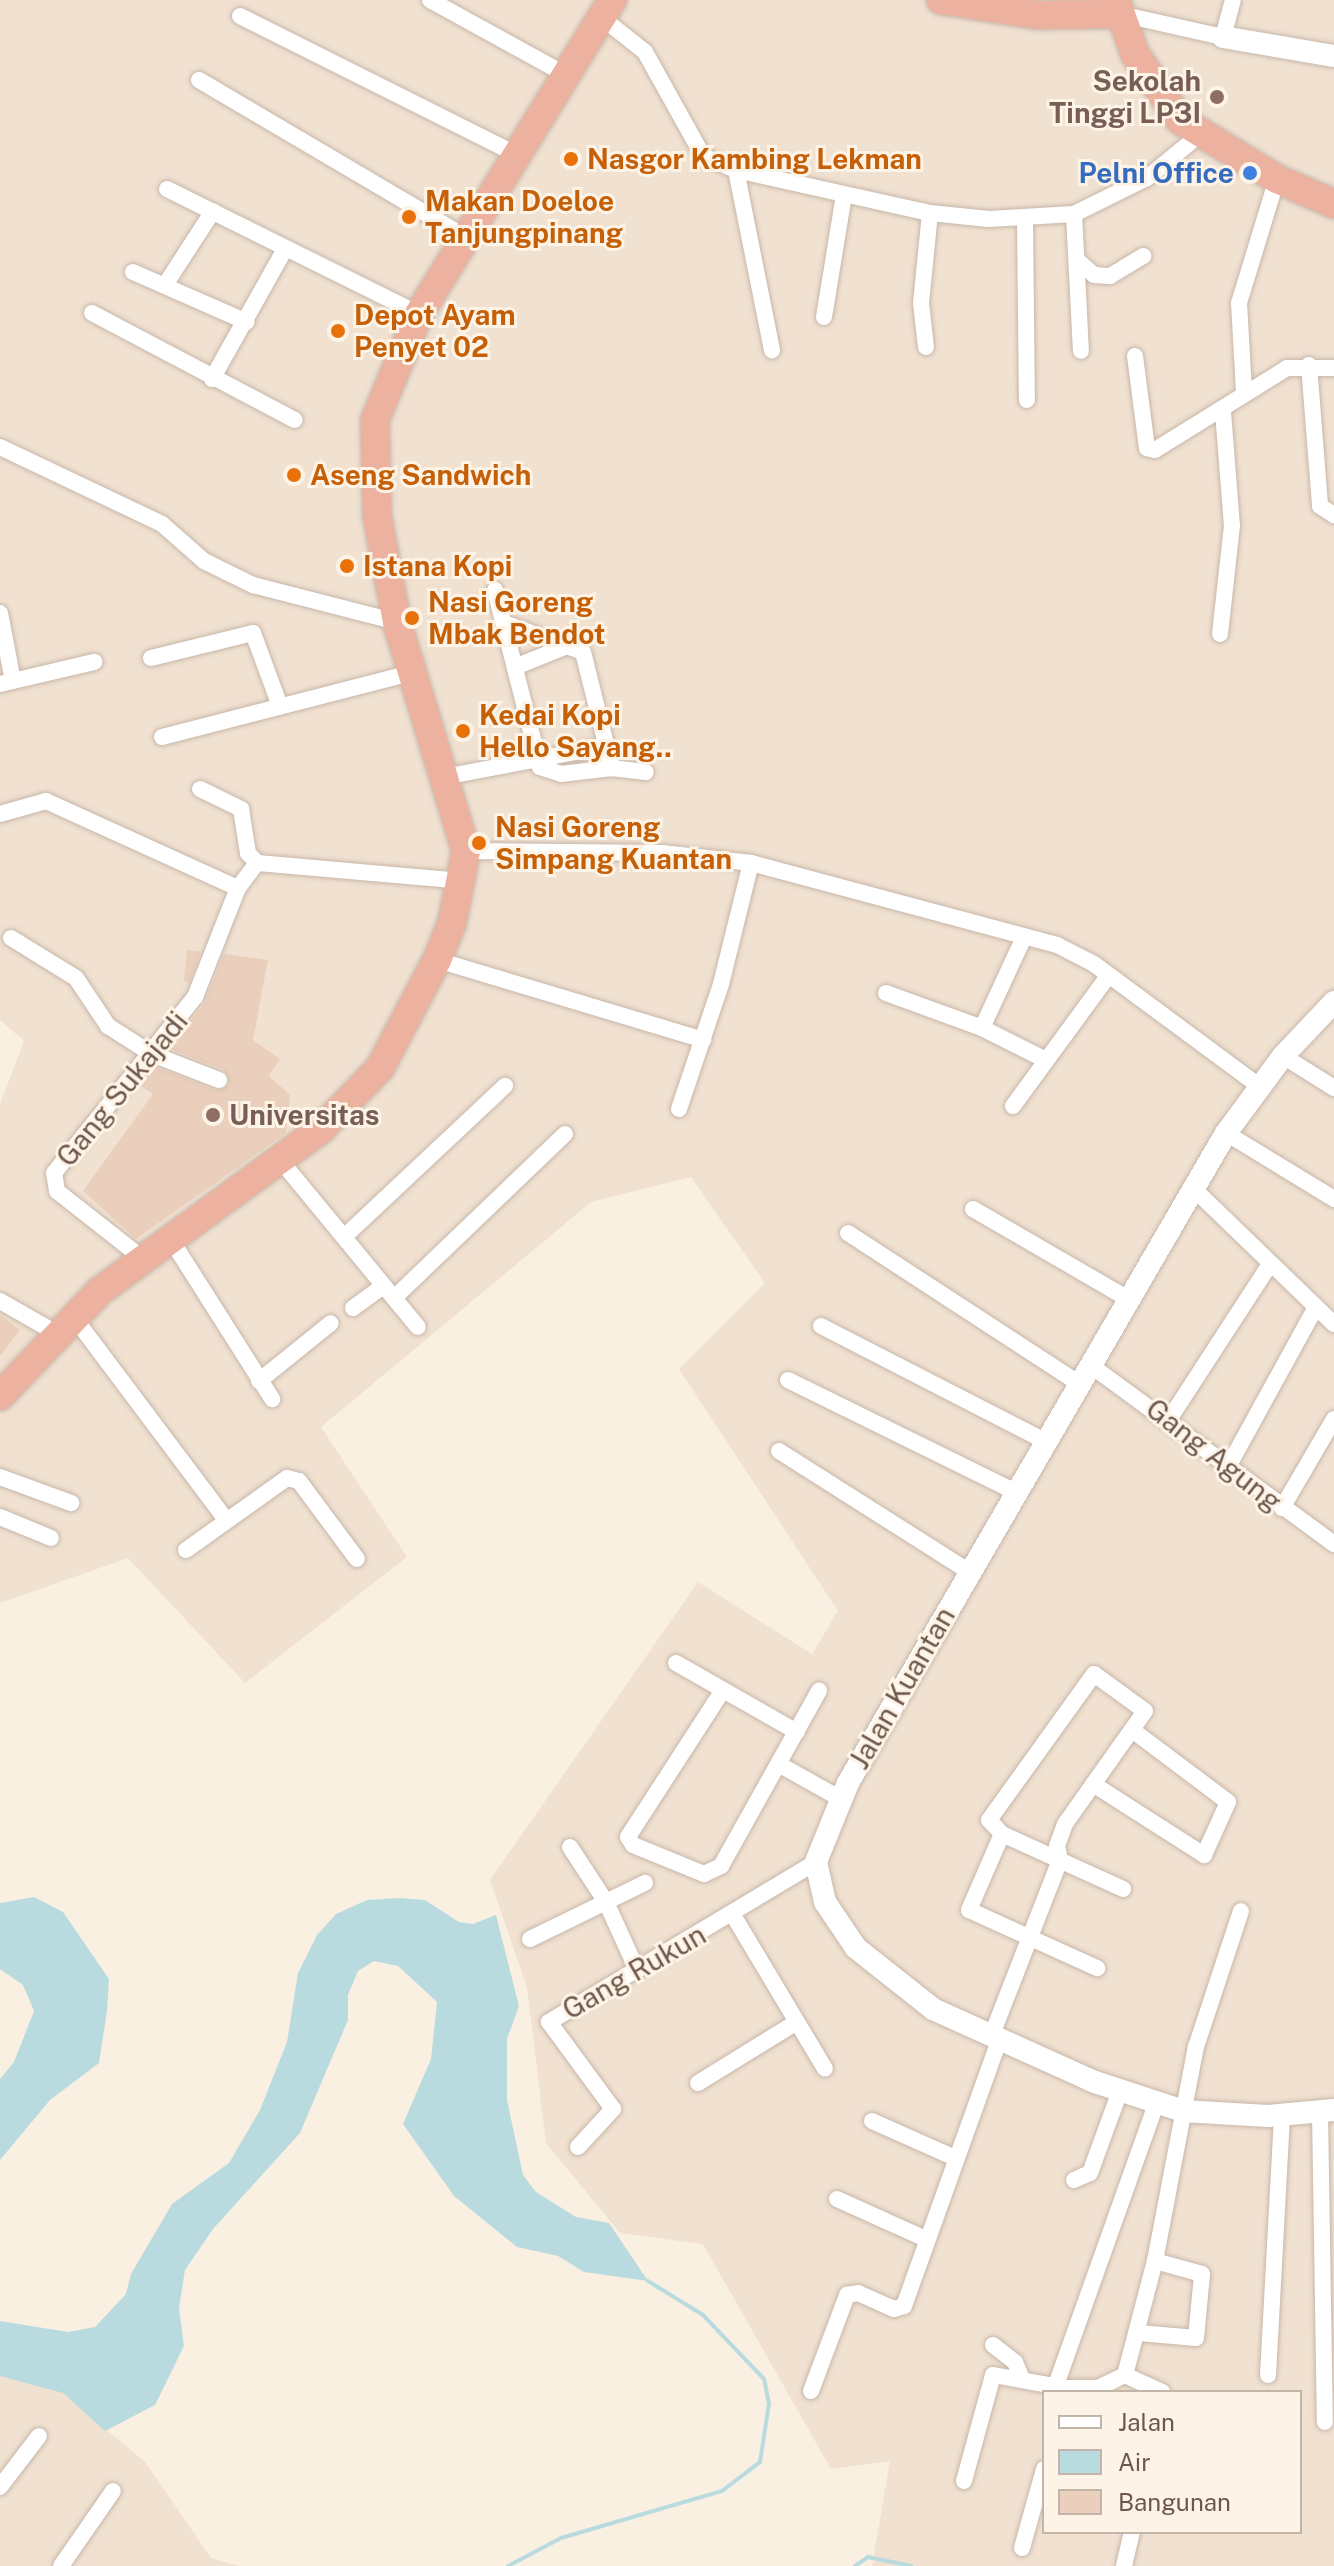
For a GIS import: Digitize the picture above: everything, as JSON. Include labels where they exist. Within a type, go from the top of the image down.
[{"type":"highway","points":[[941,0],[1037,15],[1118,7],[1154,89],[1198,136],[1277,179],[1334,204]]},
{"type":"highway","points":[[0,1396],[64,1325],[142,1258],[281,1161],[380,1068],[437,960],[462,881],[466,851],[397,622],[377,515],[375,420],[419,314],[563,73],[606,8]]},
{"type":"street","points":[[430,0],[563,73]]},
{"type":"street","points":[[1223,37],[1233,0]]},
{"type":"street","points":[[1118,7],[1223,37],[1334,56]]},
{"type":"street","points":[[606,8],[645,52],[696,149],[736,170],[844,195],[930,213],[1025,220],[1074,214],[1147,178],[1198,136]]},
{"type":"street","points":[[240,16],[515,154]]},
{"type":"street","points":[[199,80],[464,236]]},
{"type":"street","points":[[736,170],[772,350]]},
{"type":"street","points":[[1244,392],[1239,303],[1277,179]]},
{"type":"street","points":[[167,189],[419,314]]},
{"type":"street","points":[[824,317],[844,195]]},
{"type":"street","points":[[165,285],[213,211]]},
{"type":"street","points":[[926,347],[921,303],[930,213]]},
{"type":"street","points":[[1074,214],[1081,351]]},
{"type":"street","points":[[1025,220],[1027,400]]},
{"type":"street","points":[[212,379],[247,322],[285,249]]},
{"type":"street","points":[[1078,261],[1094,275],[1110,276],[1143,256]]},
{"type":"street","points":[[133,272],[247,322]]},
{"type":"street","points":[[92,313],[212,379],[295,420]]},
{"type":"street","points":[[1135,356],[1150,450],[1165,447],[1223,411],[1244,392],[1287,368],[1309,365],[1334,368]]},
{"type":"street","points":[[1309,365],[1320,506],[1334,515]]},
{"type":"street","points":[[1220,634],[1232,526],[1223,411]]},
{"type":"street","points":[[0,447],[162,524],[204,561],[253,585],[397,622]]},
{"type":"street","points":[[495,590],[536,760],[561,774],[612,768],[646,772]]},
{"type":"street","points":[[0,613],[6,683],[94,662]]},
{"type":"street","points":[[504,623],[572,644],[590,664],[612,768]]},
{"type":"street","points":[[151,658],[253,633],[280,706]]},
{"type":"street","points":[[515,667],[572,644]]},
{"type":"street","points":[[162,737],[411,673]]},
{"type":"street","points":[[444,777],[606,746]]},
{"type":"street","points":[[200,789],[241,809],[248,853],[257,863],[462,881]]},
{"type":"street","points":[[0,814],[29,801],[46,801],[238,888]]},
{"type":"street","points":[[466,851],[662,853],[751,863],[1057,945],[1109,975],[1259,1086]]},
{"type":"street","name":"Gang Sukajadi","points":[[142,1258],[57,1191],[53,1179],[61,1160],[152,1054],[203,983],[238,888],[257,863]]},
{"type":"street","points":[[679,1109],[703,1040],[751,863]]},
{"type":"street","points":[[982,1028],[1024,937]]},
{"type":"street","points":[[11,938],[76,978],[108,1026],[152,1054],[219,1080]]},
{"type":"street","points":[[437,960],[703,1040]]},
{"type":"street","points":[[1013,1106],[1109,975]]},
{"type":"street","points":[[886,993],[982,1028],[1046,1060]]},
{"type":"street","name":"Jalan Kuantan","points":[[816,1862],[839,1798],[1014,1491],[1087,1376],[1226,1133],[1283,1056],[1334,1002]]},
{"type":"street","points":[[1283,1056],[1334,1088]]},
{"type":"street","points":[[344,1237],[505,1086]]},
{"type":"street","points":[[1226,1133],[1334,1199]]},
{"type":"street","points":[[353,1308],[388,1292],[565,1134]]},
{"type":"street","points":[[281,1161],[418,1327]]},
{"type":"street","points":[[1195,1190],[1268,1267],[1334,1324]]},
{"type":"street","points":[[973,1209],[1130,1300]]},
{"type":"street","name":"Gang Agung","points":[[848,1233],[1087,1376],[1170,1418],[1228,1467],[1334,1544]]},
{"type":"street","points":[[170,1238],[272,1399]]},
{"type":"street","points":[[1170,1418],[1268,1267]]},
{"type":"street","points":[[0,1301],[64,1325],[226,1520]]},
{"type":"street","points":[[1228,1467],[1315,1309]]},
{"type":"street","points":[[259,1381],[331,1323]]},
{"type":"street","points":[[821,1326],[1045,1441]]},
{"type":"street","points":[[788,1380],[1014,1491]]},
{"type":"street","points":[[1282,1508],[1334,1419]]},
{"type":"street","points":[[779,1451],[968,1571]]},
{"type":"street","points":[[0,1477],[71,1503]]},
{"type":"street","points":[[186,1550],[282,1479],[296,1479],[357,1559]]},
{"type":"street","points":[[0,1517],[51,1538]]},
{"type":"street","points":[[676,1663],[797,1732]]},
{"type":"street","points":[[811,2391],[847,2295],[900,2310],[1060,1860],[1058,1840],[1144,1708],[1092,1675],[989,1820],[1002,1834],[1060,1860],[1123,1889]]},
{"type":"street","points":[[723,1690],[629,1831],[630,1842],[704,1874],[716,1872],[782,1766],[819,1691]]},
{"type":"street","points":[[1093,1784],[1204,1855],[1228,1802],[1132,1730]]},
{"type":"street","points":[[782,1766],[839,1798]]},
{"type":"street","points":[[1002,1834],[969,1910],[1097,1968]]},
{"type":"street","points":[[570,1847],[606,1902],[637,1970]]},
{"type":"street","points":[[816,1862],[825,1902],[881,1974],[933,2009],[995,2039],[1120,2091],[1183,2111],[1282,2115],[1327,2111],[1325,2422]]},
{"type":"street","name":"Gang Rukun","points":[[578,2147],[613,2109],[549,2022],[733,1915],[816,1862]]},
{"type":"street","points":[[530,1939],[645,1883]]},
{"type":"street","points":[[964,2481],[990,2377],[1021,2377],[1062,2388],[1098,2388],[1125,2375],[1139,2333],[1155,2261],[1196,2047],[1241,1911]]},
{"type":"street","points":[[733,1915],[825,2069]]},
{"type":"street","points":[[698,2083],[795,2023]]},
{"type":"street","points":[[1074,2180],[1090,2173],[1120,2091]]},
{"type":"street","points":[[1062,2388],[1156,2104]]},
{"type":"street","points":[[1268,2375],[1282,2115]]},
{"type":"street","points":[[872,2121],[955,2158]]},
{"type":"street","points":[[837,2199],[926,2239]]},
{"type":"street","points":[[1139,2333],[1196,2338],[1202,2274],[1155,2261]]},
{"type":"street","points":[[993,2345],[1015,2362],[1021,2377]]},
{"type":"street","points":[[1125,2375],[1158,2390]]},
{"type":"street","points":[[0,2487],[39,2436]]},
{"type":"street","points":[[1022,2548],[1042,2476]]},
{"type":"street","points":[[61,2566],[113,2491]]},
{"type":"street","points":[[1124,2566],[1132,2534]]},
{"type":"shaded area","points":[[0,0],[1334,0],[1334,2566],[872,2566],[890,2461],[831,2469],[703,2244],[620,2233],[546,2143],[527,1987],[490,1880],[698,1582],[812,1654],[838,1611],[679,1369],[765,1283],[691,1177],[591,1202],[321,1427],[407,1557],[245,1683],[128,1558],[0,1603],[0,1104],[24,1041],[0,1020]]},
{"type":"shaded area","points":[[0,2340],[146,2463],[211,2558],[239,2566],[0,2566]]},
{"type":"water","points":[[34,1897],[63,1912],[109,1979],[107,2011],[99,2063],[50,2100],[0,2160],[0,2079],[14,2062],[34,2011],[23,1985],[0,1969],[0,1903]]},
{"type":"water","points":[[367,1900],[425,1900],[459,1922],[473,1924],[496,1915],[519,2006],[507,2039],[507,2100],[523,2175],[536,2192],[576,2217],[609,2223],[648,2281],[584,2272],[558,2256],[517,2247],[454,2196],[403,2124],[431,2059],[437,2002],[398,1966],[374,1961],[358,1971],[348,1995],[348,2020],[300,2133],[213,2229],[185,2270],[179,2308],[184,2346],[155,2405],[105,2431],[63,2393],[0,2376],[0,2321],[68,2332],[95,2327],[126,2294],[131,2274],[172,2204],[229,2163],[260,2110],[287,2042],[298,1973],[317,1935],[336,1914]]},
{"type":"building","points":[[187,950],[201,952],[189,983],[184,981]]},
{"type":"building","name":"Universitas","points":[[224,954],[268,960],[253,1040],[280,1059],[269,1076],[290,1095],[286,1133],[136,1239],[83,1191],[153,1094],[139,1085],[154,1066],[215,1090],[229,1085],[224,1070],[168,1048],[204,1004]]},
{"type":"building","points":[[0,1315],[20,1330],[0,1356]]},
{"type":"waterway","points":[[508,2566],[561,2538],[722,2491],[760,2462],[769,2404],[764,2379],[703,2315],[648,2281]]},
{"type":"waterway","points":[[855,2566],[868,2557],[911,2566]]},
{"type":"place","name":"Sekolah Tinggi LP3I","points":[[1217,97]]},
{"type":"place","name":"Nasgor Kambing Lekman","points":[[571,159]]},
{"type":"place","name":"Pelni Office","points":[[1250,173]]},
{"type":"place","name":"Makan Doeloe Tanjungpinang","points":[[409,217]]},
{"type":"place","name":"Depot Ayam Penyet 02","points":[[338,331]]},
{"type":"place","name":"Aseng Sandwich","points":[[294,475]]},
{"type":"place","name":"Istana Kopi","points":[[347,566]]},
{"type":"place","name":"Nasi Goreng Mbak Bendot","points":[[412,618]]},
{"type":"place","name":"Kedai Kopi Hello Sayang..","points":[[463,731]]},
{"type":"place","name":"Nasi Goreng Simpang Kuantan","points":[[479,843]]},
{"type":"place","name":"Universitas","points":[[213,1115]]}]
